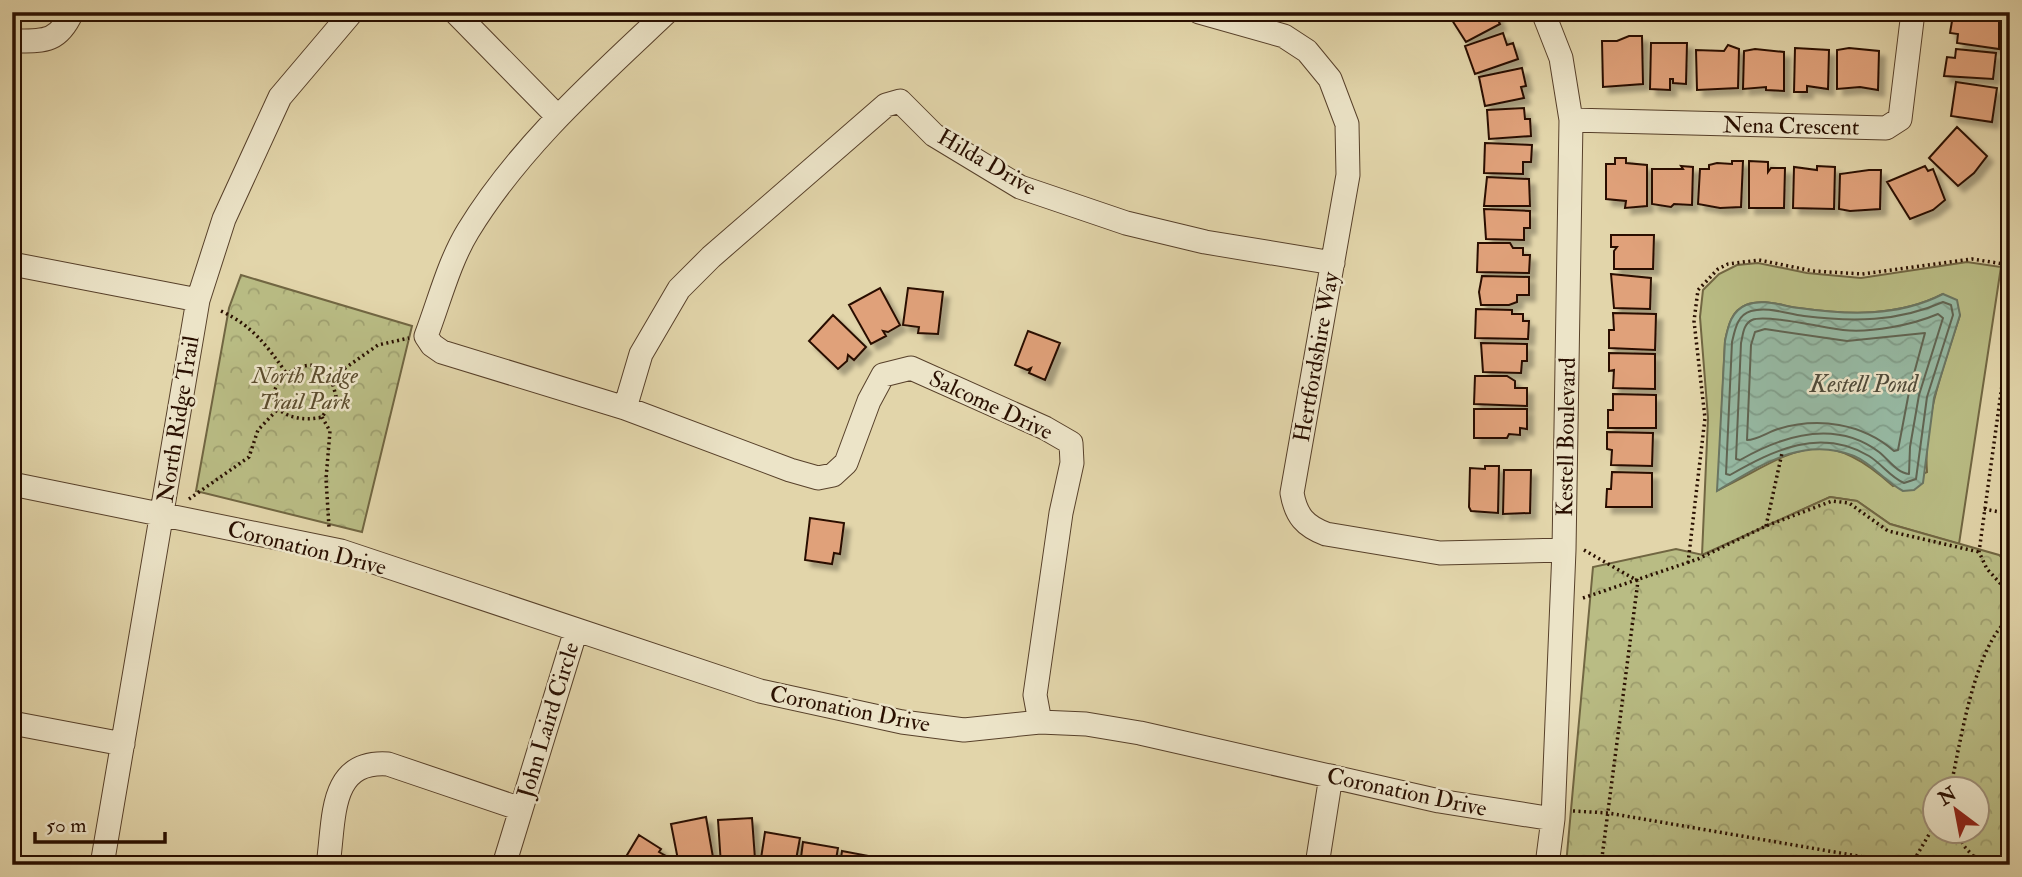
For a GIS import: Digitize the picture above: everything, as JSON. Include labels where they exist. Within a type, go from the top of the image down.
[{"type":"street","points":[[12,41],[43,41],[61,34],[72,12]]},
{"type":"street","name":"North Ridge Trail","points":[[102,865],[198,300],[224,219],[280,97],[352,12]]},
{"type":"street","points":[[455,12],[558,117]]},
{"type":"street","points":[[426,335],[467,232],[523,156],[558,117],[667,12]]},
{"type":"street","name":"Hertfordshire Way","points":[[1199,12],[1284,36],[1307,51],[1330,79],[1347,124],[1348,175],[1292,494],[1295,509],[1309,528],[1326,534],[1440,553],[1574,550]]},
{"type":"street","name":"Kestell Boulevard","points":[[1543,12],[1561,58],[1572,120],[1574,550],[1561,815],[1547,865]]},
{"type":"street","name":"Nena Crescent","points":[[1572,120],[1886,128],[1900,119],[1913,12]]},
{"type":"street","name":"Hilda Drive","points":[[625,408],[641,354],[679,289],[711,257],[886,105],[900,101],[934,135],[1020,187],[1126,223],[1192,239],[1333,263]]},
{"type":"street","points":[[12,264],[198,300]]},
{"type":"street","name":"Salcome Drive","points":[[426,335],[432,345],[442,352],[625,408],[818,478],[833,475],[846,463],[869,401],[883,375],[911,368],[1045,428],[1071,443],[1072,463],[1061,513],[1035,695],[1040,722]]},
{"type":"street","name":"Coronation Drive","points":[[12,484],[341,551],[760,691],[902,722],[964,730],[1040,722],[1086,724],[1140,733],[1439,801],[1561,815]]},
{"type":"street","name":"John Laird Circle","points":[[504,865],[576,630]]},
{"type":"street","points":[[12,723],[123,744]]},
{"type":"street","name":"John Laird Circle","points":[[327,865],[341,786],[352,770],[369,763],[388,764],[521,809]]},
{"type":"street","points":[[1317,865],[1331,776]]},
{"type":"path","points":[[1688,563],[1705,418],[1694,321],[1698,290],[1718,269],[1728,264],[1759,260],[1813,271],[1862,274],[1972,259],[2010,264]]},
{"type":"path","points":[[221,311],[244,322],[258,333],[286,374]]},
{"type":"path","points":[[2010,327],[1979,552],[1987,569],[2010,594]]},
{"type":"path","points":[[331,378],[379,345],[426,335]]},
{"type":"path","points":[[303,364],[321,366],[331,378],[336,396],[322,418],[297,418],[278,410],[271,399],[272,391],[286,374],[303,364]]},
{"type":"path","points":[[187,501],[249,457],[258,430],[278,410]]},
{"type":"path","points":[[322,418],[330,431],[326,479],[329,527]]},
{"type":"path","points":[[1766,526],[1782,453]]},
{"type":"path","points":[[1583,598],[1688,563],[1766,526],[1832,501],[1849,503],[1888,531],[1979,552]]},
{"type":"path","points":[[1984,509],[2010,514]]},
{"type":"path","points":[[1574,550],[1638,581]]},
{"type":"path","points":[[1601,865],[1638,581]]},
{"type":"path","points":[[1953,776],[1968,708],[1991,637],[2010,618]]},
{"type":"path","points":[[1561,815],[1608,813],[1910,865],[1922,846]]},
{"type":"path","points":[[1964,846],[1973,856]]},
{"type":"path","points":[[1947,865],[1973,856],[2010,862]]},
{"type":"green space","points":[[1967,262],[2001,267],[1959,544],[1890,524],[1857,501],[1830,497],[1702,555],[1708,418],[1700,317],[1703,290],[1719,274],[1737,265],[1758,263],[1807,273],[1861,278]],"holes":[[[1943,294],[1960,315],[1931,412],[1927,472],[1893,486],[1845,453],[1824,449],[1805,450],[1766,465],[1718,490],[1725,341],[1731,320],[1741,308],[1752,303],[1766,302],[1817,310],[1872,312],[1908,307]]]},
{"type":"green space","name":"North Ridge Trail Park","points":[[241,275],[412,326],[362,532],[196,491],[229,308]]},
{"type":"green space","points":[[1830,497],[1857,501],[1890,524],[1999,555],[2010,565],[2010,865],[1566,865],[1593,567],[1676,549],[1703,555]]},
{"type":"water","name":"Kestell Pond","points":[[1943,294],[1957,300],[1960,315],[1934,398],[1923,483],[1914,490],[1903,491],[1854,456],[1835,450],[1817,449],[1782,456],[1717,491],[1725,341],[1731,320],[1737,311],[1746,305],[1759,302],[1836,312],[1872,312],[1908,307]]},
{"type":"building","points":[[1460,12],[1500,12],[1495,14],[1500,24],[1466,42],[1450,17]]},
{"type":"building","points":[[1953,15],[1999,20],[1999,49],[1957,43],[1958,34],[1950,33]]},
{"type":"building","points":[[1503,33],[1507,45],[1513,43],[1518,59],[1475,74],[1465,46]]},
{"type":"building","points":[[1629,36],[1642,36],[1643,84],[1603,87],[1602,41],[1617,41]]},
{"type":"building","points":[[1651,43],[1687,43],[1686,84],[1673,83],[1673,79],[1670,79],[1670,90],[1650,89]]},
{"type":"building","points":[[1728,45],[1739,49],[1738,88],[1697,90],[1696,50],[1724,51]]},
{"type":"building","points":[[1795,48],[1829,50],[1828,89],[1807,86],[1807,92],[1794,92]]},
{"type":"building","points":[[1849,48],[1879,51],[1878,90],[1860,87],[1837,89],[1837,50]]},
{"type":"building","points":[[1755,49],[1784,52],[1784,91],[1766,90],[1766,87],[1743,89],[1744,51]]},
{"type":"building","points":[[1956,49],[1996,53],[1993,79],[1944,76],[1947,57],[1955,58]]},
{"type":"building","points":[[1522,68],[1526,86],[1521,87],[1524,98],[1485,106],[1479,77]]},
{"type":"building","points":[[1956,82],[1997,88],[1992,122],[1951,116]]},
{"type":"building","points":[[1524,108],[1525,119],[1530,119],[1531,136],[1489,139],[1487,110]]},
{"type":"building","points":[[1957,127],[1987,156],[1974,173],[1958,186],[1929,158]]},
{"type":"building","points":[[1485,143],[1532,145],[1531,162],[1523,162],[1523,174],[1484,173]]},
{"type":"building","points":[[1615,158],[1626,158],[1626,163],[1647,165],[1647,206],[1625,208],[1626,201],[1606,199],[1606,164],[1615,164]]},
{"type":"building","points":[[1732,161],[1743,161],[1741,207],[1720,208],[1698,204],[1700,169],[1709,169],[1709,165],[1717,163],[1732,164]]},
{"type":"building","points":[[1749,161],[1768,162],[1768,172],[1771,168],[1785,168],[1784,208],[1749,208]]},
{"type":"building","points":[[1681,166],[1693,167],[1692,205],[1674,204],[1671,207],[1652,204],[1652,169],[1683,169]]},
{"type":"building","points":[[1817,166],[1835,167],[1834,209],[1793,208],[1794,167],[1817,170]]},
{"type":"building","points":[[1925,166],[1928,171],[1933,169],[1945,200],[1933,210],[1910,219],[1887,182]]},
{"type":"building","points":[[1881,170],[1880,209],[1839,209],[1840,174]]},
{"type":"building","points":[[1487,177],[1529,179],[1530,206],[1484,206]]},
{"type":"building","points":[[1484,209],[1530,211],[1530,228],[1524,228],[1524,240],[1486,239]]},
{"type":"building","points":[[1611,235],[1654,235],[1653,269],[1614,269],[1614,251],[1617,247],[1611,247]]},
{"type":"building","points":[[1478,243],[1510,243],[1513,248],[1523,248],[1523,255],[1530,255],[1529,273],[1477,272]]},
{"type":"building","points":[[1611,274],[1651,278],[1650,309],[1614,308]]},
{"type":"building","points":[[1482,276],[1529,277],[1529,295],[1517,295],[1517,302],[1509,305],[1481,305],[1479,292]]},
{"type":"building","points":[[880,288],[900,325],[888,332],[883,331],[886,336],[871,344],[849,305]]},
{"type":"building","points":[[908,288],[943,292],[938,334],[918,333],[919,327],[903,325]]},
{"type":"building","points":[[1476,309],[1512,310],[1512,314],[1523,314],[1523,321],[1529,321],[1528,339],[1475,338]]},
{"type":"building","points":[[1613,313],[1656,314],[1655,350],[1609,348],[1609,330],[1614,330]]},
{"type":"building","points":[[833,315],[866,347],[854,360],[848,355],[847,361],[838,369],[809,341]]},
{"type":"building","points":[[1028,331],[1060,343],[1045,380],[1029,373],[1031,368],[1027,370],[1015,365]]},
{"type":"building","points":[[1481,343],[1527,344],[1527,361],[1522,361],[1521,373],[1483,372]]},
{"type":"building","points":[[1609,353],[1655,354],[1655,389],[1613,388],[1614,370],[1609,371]]},
{"type":"building","points":[[1475,376],[1507,376],[1515,381],[1515,388],[1527,388],[1527,406],[1474,404]]},
{"type":"building","points":[[1613,394],[1656,395],[1656,428],[1608,428],[1608,410],[1613,410]]},
{"type":"building","points":[[1474,409],[1527,409],[1527,429],[1520,428],[1520,435],[1509,434],[1507,438],[1474,438]]},
{"type":"building","points":[[1607,432],[1653,433],[1652,466],[1611,465],[1612,450],[1607,449]]},
{"type":"building","points":[[1485,466],[1499,466],[1498,513],[1471,511],[1469,507],[1470,468],[1485,469]]},
{"type":"building","points":[[1504,470],[1531,470],[1530,513],[1503,514]]},
{"type":"building","points":[[1612,472],[1652,473],[1652,507],[1606,507]]},
{"type":"building","points":[[810,518],[844,523],[840,554],[834,553],[832,564],[805,560]]},
{"type":"building","points":[[706,817],[714,863],[679,865],[671,824]]},
{"type":"building","points":[[752,818],[755,859],[721,865],[718,820]]},
{"type":"building","points":[[765,832],[800,838],[795,865],[760,865]]},
{"type":"building","points":[[639,835],[673,860],[671,865],[621,865]]},
{"type":"building","points":[[803,842],[838,848],[835,865],[800,865]]},
{"type":"building","points":[[842,851],[874,857],[873,865],[840,865]]}]
